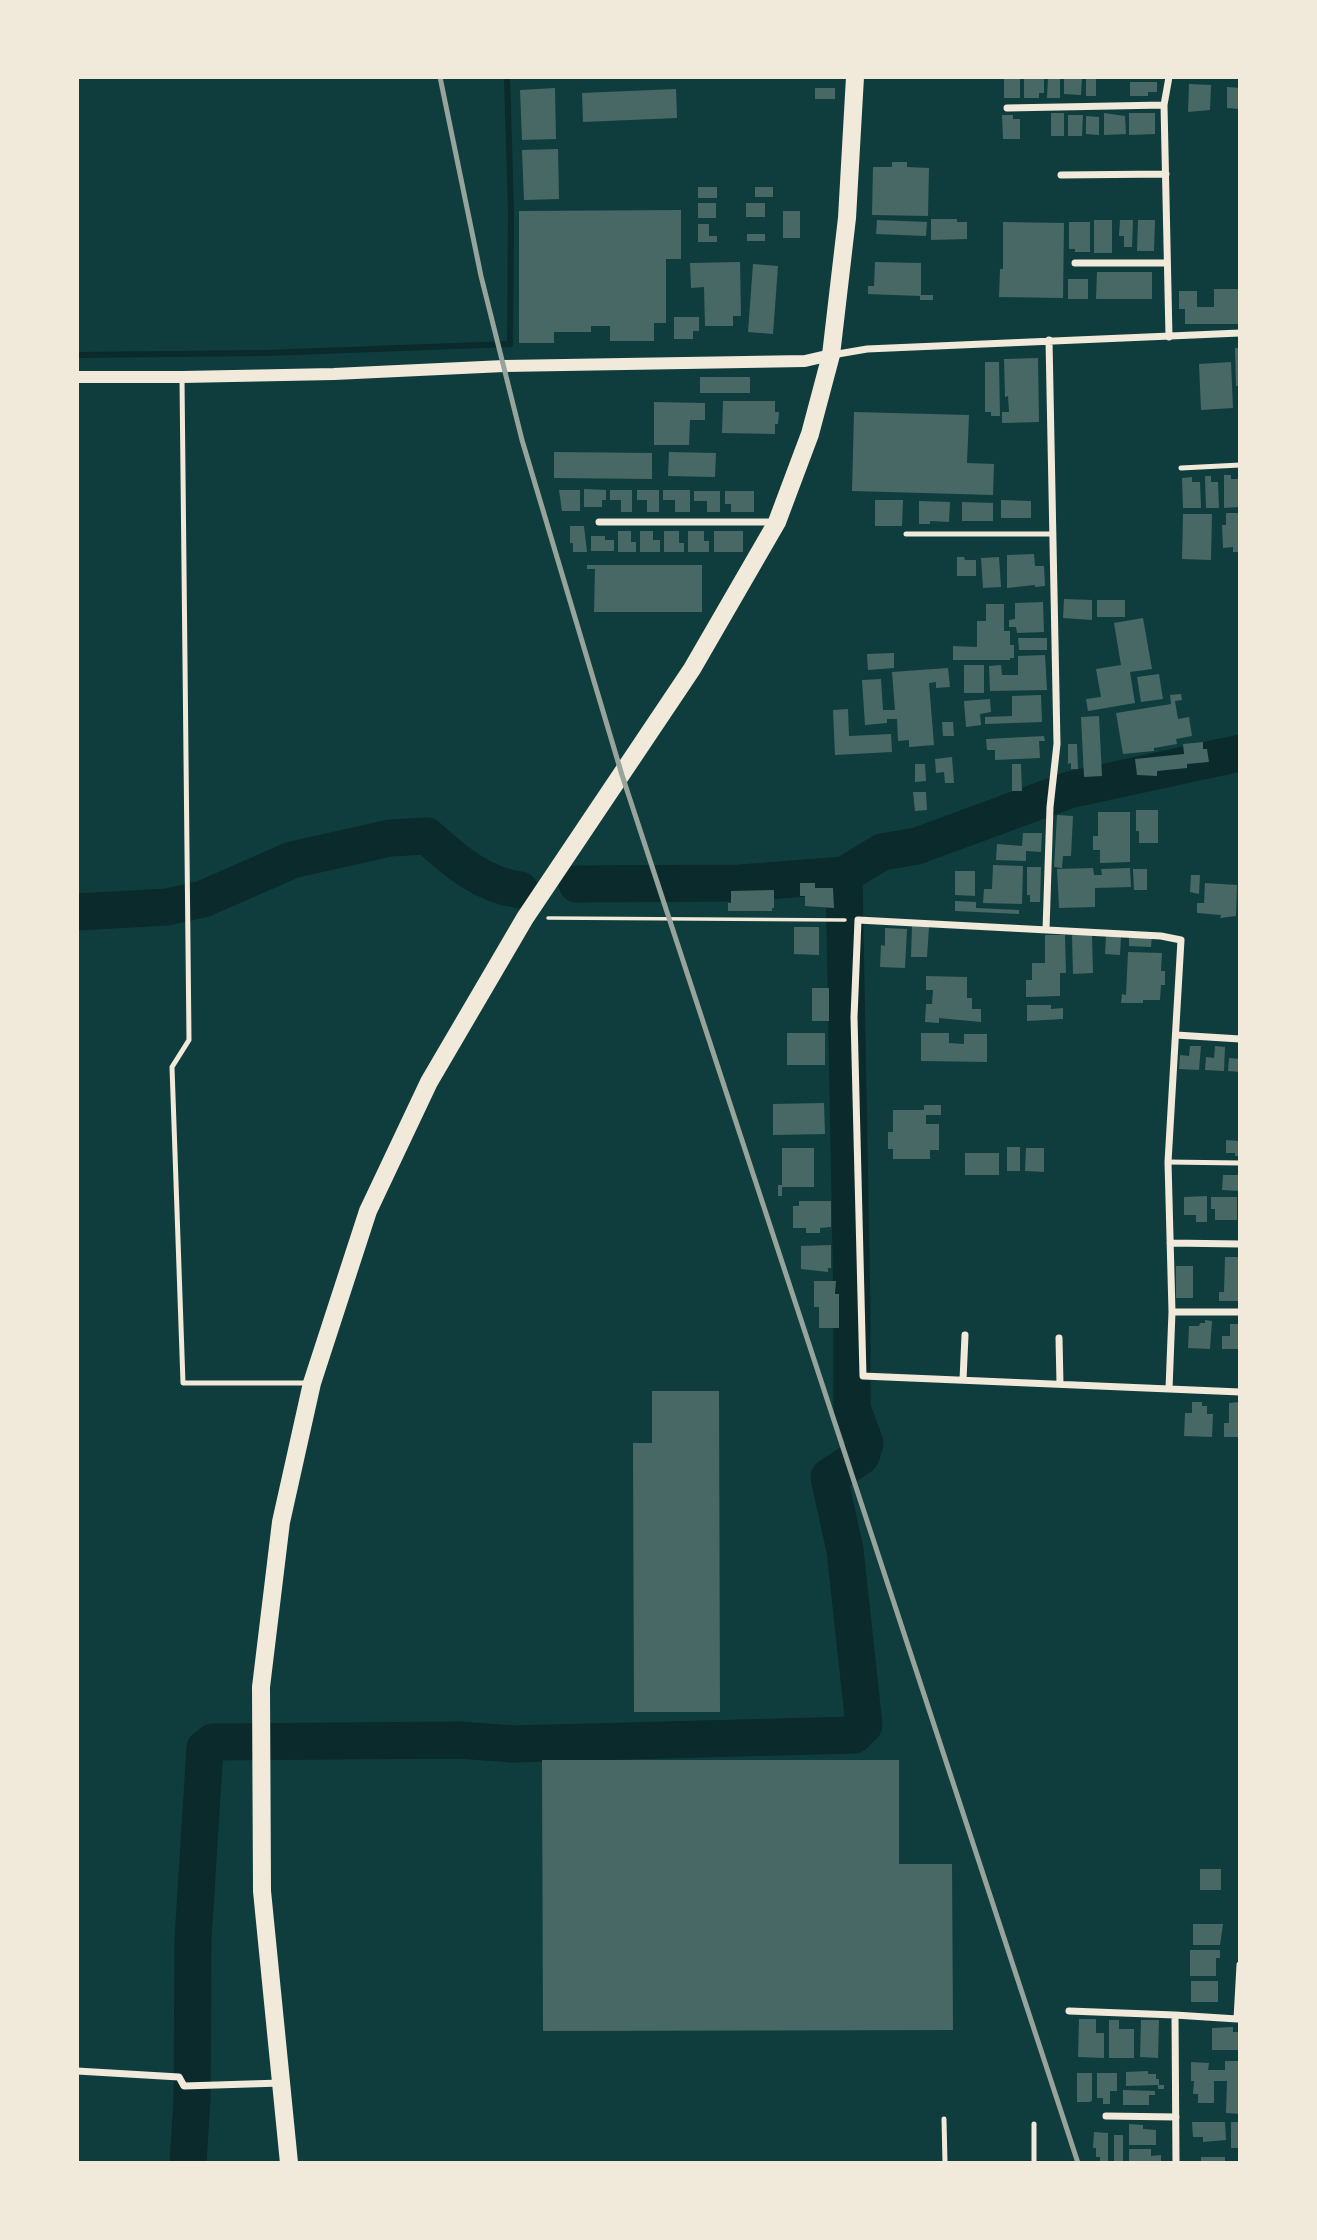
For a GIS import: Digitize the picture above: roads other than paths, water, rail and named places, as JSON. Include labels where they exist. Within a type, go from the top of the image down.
[{"type":"highway","points":[[289,2163],[262,1891],[261,1686],[281,1522],[312,1384],[368,1210],[429,1082],[525,918],[692,669],[777,522],[810,434],[831,355],[847,219],[855,77]]},
{"type":"street","points":[[1169,77],[1164,106],[1169,337]]},
{"type":"street","points":[[1007,108],[1164,106]]},
{"type":"street","points":[[1061,175],[1166,174]]},
{"type":"street","points":[[1075,263],[1167,263]]},
{"type":"street","points":[[77,377],[334,374],[503,366],[805,361],[867,349],[1240,333]]},
{"type":"street","points":[[1046,930],[1050,807],[1056,744],[1049,340]]},
{"type":"street","points":[[599,522],[777,522]]},
{"type":"street","points":[[1169,1389],[1172,1312],[1168,1162],[1181,940],[1161,936],[858,920],[854,1017],[863,1376],[1060,1384],[1169,1389],[1240,1392]]},
{"type":"street","points":[[1176,1035],[1240,1039]]},
{"type":"street","points":[[1170,1243],[1240,1244]]},
{"type":"street","points":[[1172,1312],[1240,1312]]},
{"type":"street","points":[[963,1380],[965,1335]]},
{"type":"street","points":[[1059,1338],[1060,1384]]},
{"type":"street","points":[[1069,2011],[1237,2019],[1240,1965]]},
{"type":"street","points":[[1175,2015],[1176,2163]]},
{"type":"street","points":[[77,2071],[179,2077],[184,2086],[282,2083]]},
{"type":"street","points":[[1106,2116],[1176,2117]]},
{"type":"lane","points":[[182,377],[188,1040],[172,1067],[183,1383],[312,1384]]},
{"type":"lane","points":[[1181,468],[1240,465]]},
{"type":"lane","points":[[906,534],[1054,534]]},
{"type":"lane","points":[[1168,1162],[1240,1163]]},
{"type":"lane","points":[[944,2119],[945,2163]]},
{"type":"lane","points":[[1034,2124],[1034,2163]]},
{"type":"waterway","points":[[77,355],[266,353],[510,344],[511,211],[507,77]]},
{"type":"waterway","points":[[577,884],[741,883],[844,875],[882,852],[917,846],[1069,790],[1240,753]]},
{"type":"waterway","points":[[77,912],[167,907],[203,899],[292,860],[390,838],[427,836],[459,863],[481,877],[520,890]]},
{"type":"waterway","points":[[188,2163],[192,2100],[193,1939],[205,1748],[213,1742],[459,1740],[513,1744],[854,1735],[864,1725],[845,1550],[829,1477],[861,1456],[865,1443],[852,1408],[844,875]]},
{"type":"railway","points":[[440,77],[481,276],[522,440],[622,775],[1078,2163]]}]
